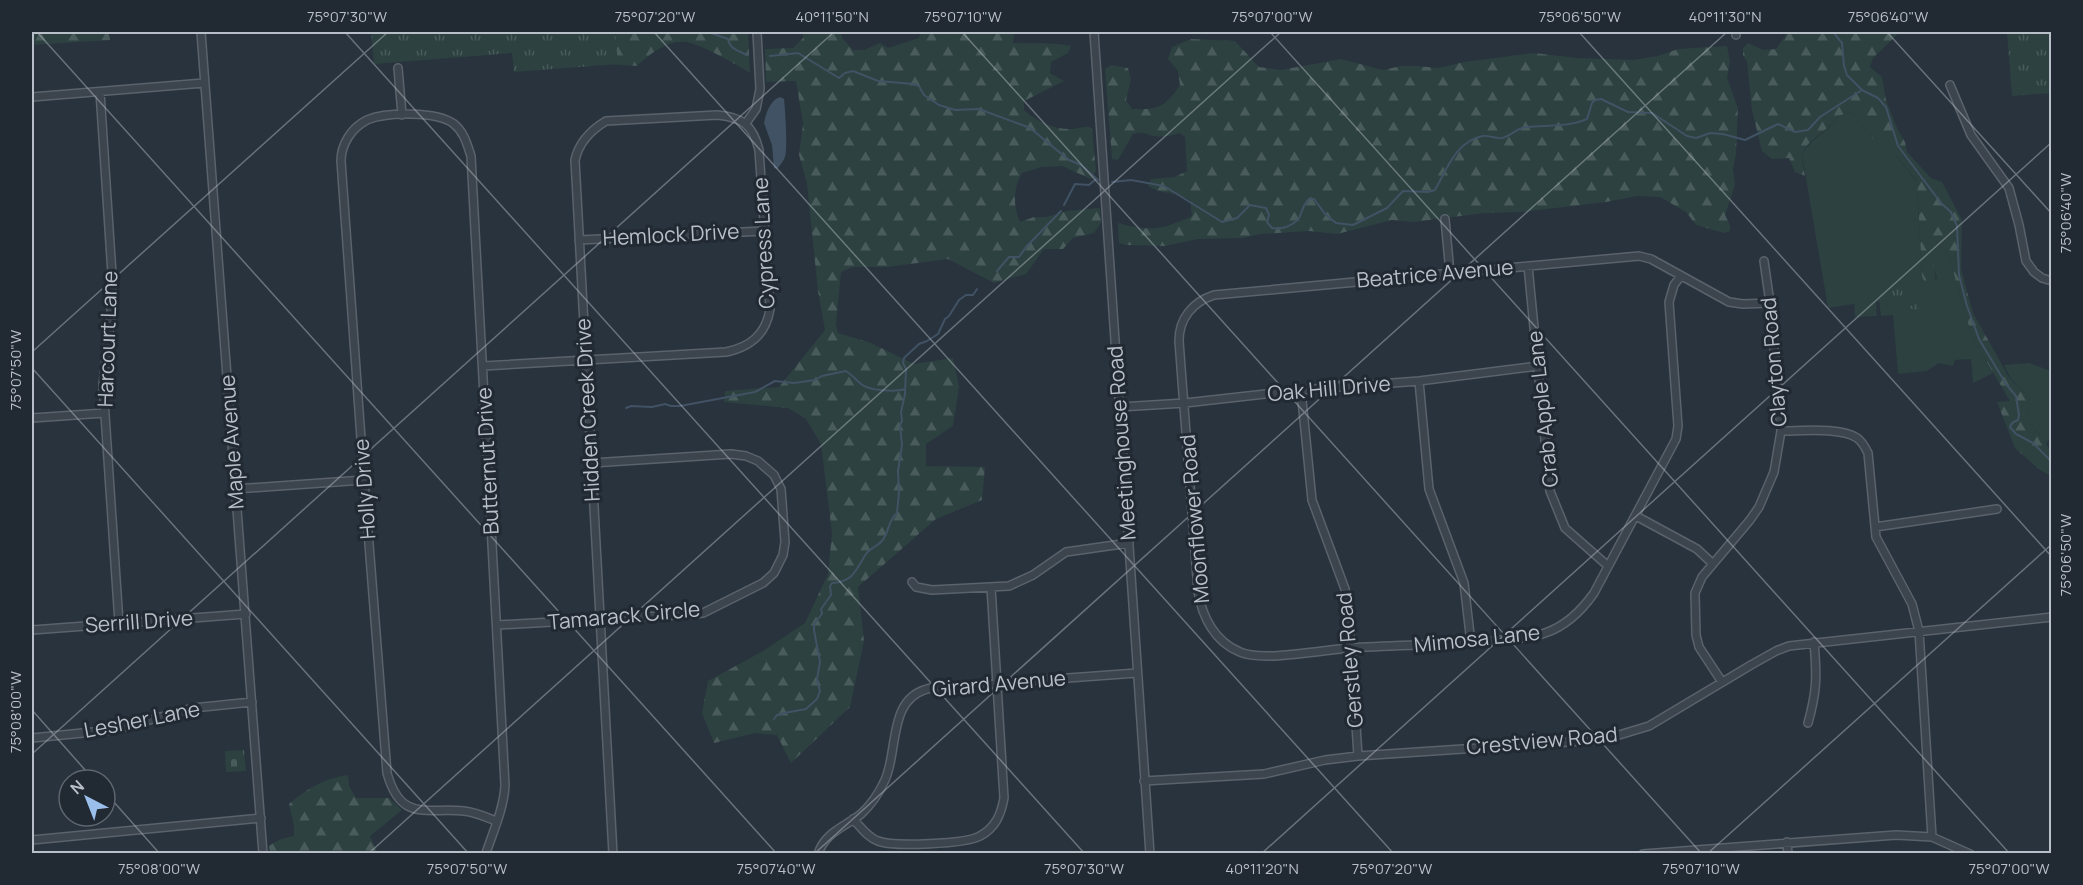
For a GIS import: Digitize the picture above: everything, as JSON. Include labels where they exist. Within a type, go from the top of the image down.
[{"type":"street","name":"Maple Avenue","points":[[201,32],[263,854]]},
{"type":"street","points":[[746,123],[756,109],[760,89],[757,32]]},
{"type":"street","name":"Meetinghouse Road","points":[[1094,32],[1150,854]]},
{"type":"street","points":[[398,68],[402,115]]},
{"type":"street","points":[[32,97],[204,84]]},
{"type":"street","points":[[1950,85],[1958,109],[1971,135],[2009,188],[2026,261],[2034,272],[2052,281]]},
{"type":"street","name":"Harcourt Lane","points":[[100,92],[112,274],[111,315],[103,385],[119,623]]},
{"type":"street","name":"Butternut Drive","points":[[402,115],[438,116],[454,124],[465,137],[471,156],[505,785],[505,795],[486,854]]},
{"type":"street","name":"Holly Drive","points":[[402,115],[376,118],[361,124],[345,141],[341,154],[386,762],[390,782],[402,802],[418,810],[464,811],[496,821]]},
{"type":"street","name":"Hidden Creek Drive","points":[[613,854],[592,463],[584,360],[575,160],[580,145],[591,131],[606,121],[717,115],[746,123]]},
{"type":"street","name":"Cypress Lane","points":[[483,366],[726,352],[751,344],[769,321],[770,309],[759,150],[753,131],[746,123]]},
{"type":"street","points":[[1445,219],[1450,273]]},
{"type":"street","name":"Hemlock Drive","points":[[579,240],[764,231]]},
{"type":"street","name":"Beatrice Avenue","points":[[1185,403],[1179,333],[1186,314],[1203,299],[1214,295],[1639,256],[1651,259],[1729,302],[1770,303]]},
{"type":"street","name":"Clayton Road","points":[[1722,682],[1699,647],[1696,635],[1696,587],[1750,520],[1774,472],[1781,431],[1764,261]]},
{"type":"street","name":"Crab Apple Lane","points":[[1528,266],[1550,491],[1565,528],[1608,566]]},
{"type":"street","name":"Mimosa Lane","points":[[1350,648],[1471,643],[1524,637],[1542,634],[1557,628],[1576,614],[1589,599],[1608,566],[1676,439],[1678,426],[1669,302],[1674,285],[1680,277]]},
{"type":"street","name":"Oak Hill Drive","points":[[1120,407],[1419,381],[1538,366]]},
{"type":"street","points":[[1419,381],[1429,489],[1464,583],[1471,643]]},
{"type":"street","name":"Gerstley Road","points":[[1300,390],[1312,500],[1345,589],[1358,756]]},
{"type":"street","name":"Moonflower Road","points":[[1185,403],[1198,591],[1208,624],[1233,648],[1258,657],[1350,648]]},
{"type":"street","points":[[32,418],[105,413]]},
{"type":"street","points":[[1781,431],[1839,432],[1852,435],[1861,441],[1868,453],[1876,537],[1912,604],[1919,631],[1932,837]]},
{"type":"street","name":"Tamarack Circle","points":[[497,625],[599,621],[703,613],[768,579],[781,561],[785,542],[781,489],[769,469],[752,458],[731,454],[592,463]]},
{"type":"street","points":[[236,489],[364,480]]},
{"type":"street","points":[[1875,527],[1997,509]]},
{"type":"street","points":[[1636,516],[1697,549],[1713,564]]},
{"type":"street","points":[[912,582],[916,587],[932,590],[1009,586],[1033,575],[1059,556],[1073,550],[1129,543]]},
{"type":"street","points":[[853,819],[874,839],[887,844],[899,845],[972,840],[992,827],[999,818],[1004,798],[991,587]]},
{"type":"street","name":"Serrill Drive","points":[[32,630],[246,614]]},
{"type":"street","name":"Crestview Road","points":[[1144,781],[1264,774],[1325,760],[1358,756],[1599,740],[1649,726],[1776,651],[1789,646],[2052,616]]},
{"type":"street","points":[[1808,723],[1815,695],[1814,642]]},
{"type":"street","name":"Girard Avenue","points":[[818,854],[828,836],[869,806],[884,783],[894,753],[897,720],[908,701],[917,693],[931,688],[1137,673]]},
{"type":"street","name":"Lesher Lane","points":[[32,738],[113,730],[193,708],[252,702]]},
{"type":"street","points":[[32,840],[261,818]]},
{"type":"street","points":[[1643,854],[1896,835],[1932,837],[1970,854]]},
{"type":"street","points":[[1787,842],[1788,854]]},
{"type":"green space","points":[[32,32],[109,32],[110,40],[32,45]]},
{"type":"green space","points":[[371,32],[615,32],[618,64],[514,72],[512,53],[374,64]]},
{"type":"green space","points":[[606,32],[748,32],[750,73],[728,60],[686,42],[672,43],[653,53],[637,66],[608,64]]},
{"type":"green space","points":[[803,32],[841,32],[842,38],[853,50],[864,50],[880,43],[888,48],[919,38],[921,32],[1018,32],[1014,34],[1013,43],[1071,46],[1068,53],[1051,62],[1050,73],[1064,81],[1024,101],[1024,110],[1040,122],[1053,127],[1092,128],[1096,171],[1091,179],[1062,166],[1042,167],[1022,173],[1015,197],[1016,209],[1020,222],[1067,211],[1100,208],[1101,223],[1094,233],[1073,238],[1063,249],[1044,249],[1026,274],[994,283],[948,259],[887,267],[853,267],[841,272],[836,324],[838,333],[871,343],[914,364],[953,358],[959,387],[953,426],[926,444],[926,466],[985,467],[982,500],[936,519],[858,587],[864,641],[850,707],[791,763],[777,735],[755,733],[714,743],[702,713],[708,681],[763,651],[805,623],[828,574],[832,533],[821,444],[806,419],[788,408],[724,402],[725,391],[779,387],[825,330],[818,291],[807,184],[799,155],[803,123],[796,81],[766,82],[765,49],[793,48],[803,38]]},
{"type":"green space","points":[[1788,32],[1900,32],[1873,58],[1870,67],[1882,77],[1886,100],[1905,142],[1907,152],[1931,178],[1942,182],[1962,220],[1961,269],[1973,313],[2010,379],[2028,397],[2029,421],[2051,451],[2051,476],[2040,470],[2015,448],[1997,402],[2010,401],[1972,337],[1948,253],[1941,246],[1933,248],[1936,289],[1932,291],[1927,288],[1922,276],[1917,181],[1893,152],[1884,150],[1851,112],[1838,116],[1807,145],[1802,156],[1805,176],[1795,172],[1789,158],[1772,159],[1762,151],[1752,110],[1747,61],[1743,56],[1743,48],[1748,43],[1763,50],[1776,49]]},
{"type":"green space","points":[[2007,32],[2051,32],[2051,93],[2012,96]]},
{"type":"green space","points":[[1191,39],[1235,41],[1259,67],[1281,70],[1341,59],[1383,70],[1401,66],[1438,68],[1464,62],[1534,53],[1577,58],[1633,60],[1658,56],[1678,49],[1727,46],[1730,61],[1727,78],[1738,108],[1733,169],[1735,185],[1725,215],[1730,231],[1724,233],[1696,225],[1686,212],[1660,197],[1637,196],[1522,212],[1484,213],[1414,222],[1392,220],[1337,234],[1309,231],[1260,234],[1243,238],[1198,239],[1165,246],[1119,243],[1118,223],[1140,228],[1156,228],[1192,216],[1190,200],[1148,186],[1151,179],[1175,177],[1187,171],[1185,137],[1180,133],[1161,137],[1142,133],[1133,134],[1118,160],[1112,159],[1105,69],[1111,65],[1128,68],[1131,79],[1126,100],[1132,109],[1155,108],[1165,103],[1180,85],[1178,71],[1168,59],[1172,47]]},
{"type":"green space","points":[[1851,112],[1884,150],[1893,152],[1917,182],[1922,276],[1927,287],[1932,291],[1937,277],[1931,262],[1933,248],[1941,246],[1948,253],[1972,337],[1993,373],[1973,383],[1971,359],[1955,360],[1953,366],[1939,363],[1927,371],[1898,374],[1893,315],[1881,316],[1879,301],[1876,302],[1877,316],[1855,317],[1854,304],[1828,308],[1802,155],[1805,149],[1830,127],[1838,116]]},
{"type":"green space","points":[[1894,276],[1901,276],[1907,284],[1904,298],[1920,302],[1918,310],[1892,305],[1888,284]]},
{"type":"green space","points":[[2029,363],[2051,371],[2051,437],[2046,444],[2029,421],[2028,397],[2011,379],[2004,365]]},
{"type":"green space","points":[[244,750],[246,771],[226,772],[225,751]]},
{"type":"green space","points":[[348,775],[349,786],[356,798],[389,798],[402,810],[370,836],[378,853],[270,853],[269,846],[294,836],[289,804],[316,785]]},
{"type":"water","points":[[780,97],[784,99],[786,146],[785,157],[777,169],[774,168],[772,145],[764,123],[771,104]]},
{"type":"waterway","points":[[708,32],[728,39],[733,47],[747,55]]},
{"type":"waterway","points":[[1833,32],[1842,43],[1847,75],[1862,90],[1878,98],[1886,107],[1898,146],[1941,203],[1951,212],[1957,226],[1959,275],[1967,306],[1979,339],[2006,384],[2016,396],[2019,415],[2018,420],[2010,427],[2016,434],[2033,443],[2052,462]]},
{"type":"waterway","points":[[770,56],[798,53],[839,78],[853,71],[878,81],[914,84],[919,86],[924,95],[939,105],[955,110],[979,109],[1030,128],[1098,180]]},
{"type":"waterway","points":[[1112,182],[1131,180],[1164,186],[1222,222],[1237,218],[1250,205],[1266,208],[1269,215],[1267,222],[1272,228],[1282,228],[1297,221],[1305,203],[1309,199],[1314,199],[1325,214],[1336,223],[1353,225],[1387,208],[1403,191],[1435,190],[1453,157],[1474,139],[1485,136],[1502,138],[1524,127],[1580,122],[1587,119],[1595,100],[1601,99],[1628,112],[1652,113],[1687,136],[1696,138],[1710,133],[1745,140],[1778,124],[1795,132],[1808,130],[1820,117],[1862,90]]},
{"type":"waterway","points":[[1064,205],[1075,184],[1089,185],[1096,179]]},
{"type":"waterway","points":[[997,271],[1009,257],[1019,257],[1061,211]]},
{"type":"waterway","points":[[774,719],[777,715],[806,709],[817,699],[820,691],[817,679],[820,662],[814,624],[822,614],[821,609],[831,595],[830,586],[854,574],[868,552],[882,541],[892,518],[897,513],[898,471],[902,445],[900,425],[905,394],[904,358],[919,344],[938,334],[945,319],[959,300],[966,295],[973,295],[977,289]]},
{"type":"waterway","points":[[626,408],[665,404],[680,406],[755,392],[775,381],[794,383],[846,371],[861,384],[870,388],[889,391],[905,389]]}]
